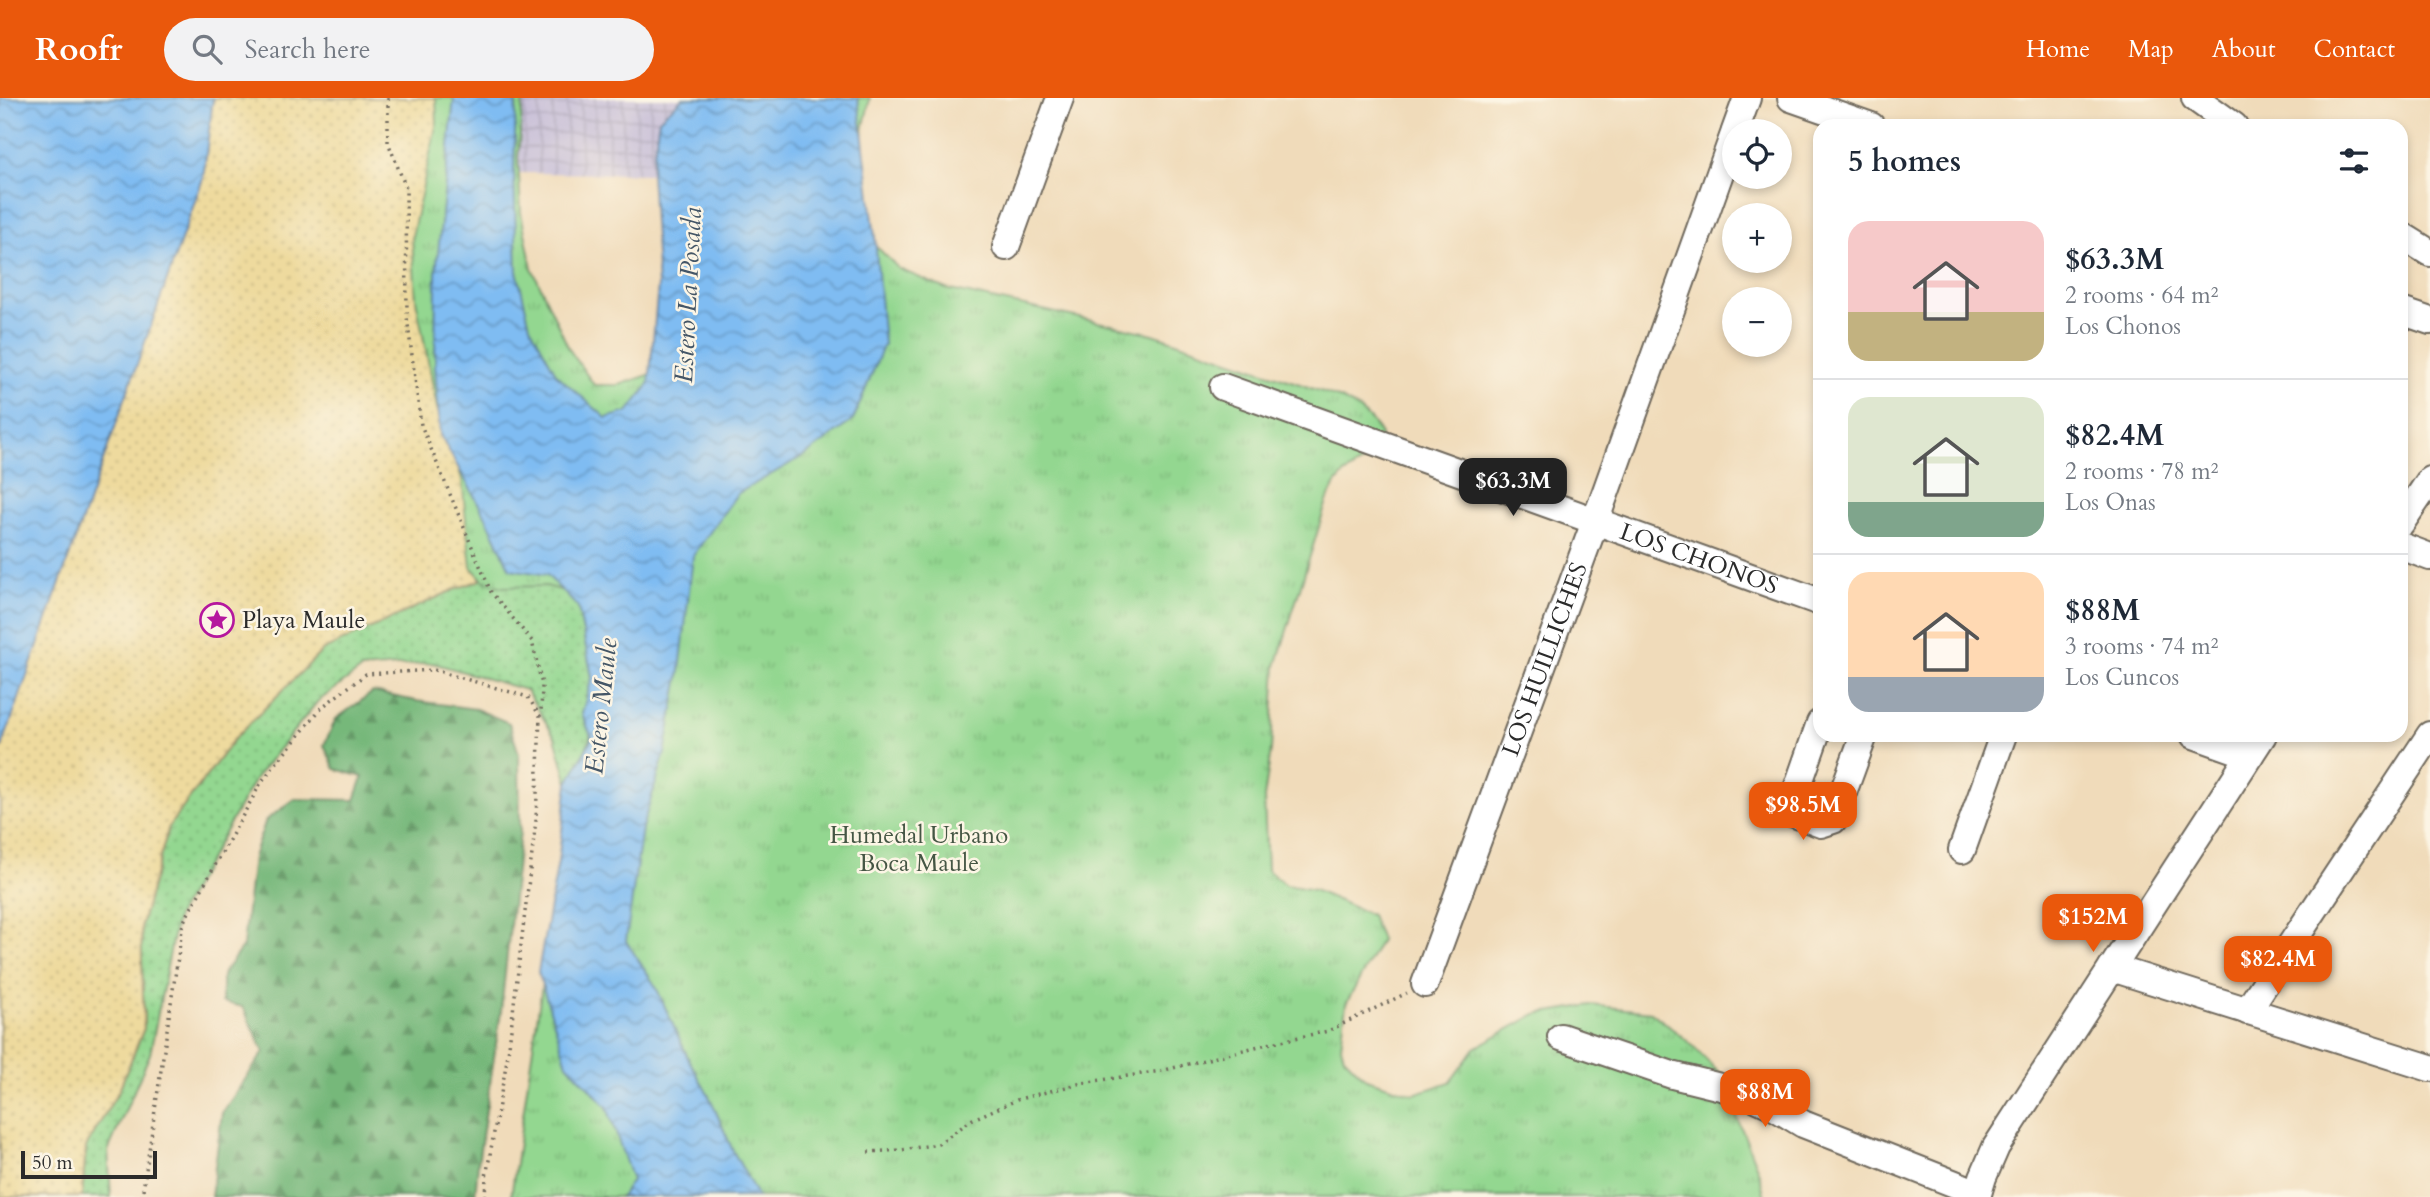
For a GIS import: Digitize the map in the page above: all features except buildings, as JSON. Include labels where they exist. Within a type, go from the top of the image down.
[{"type":"street","points":[[1006,247],[1060,98]]},
{"type":"street","name":"LOS HUILLICHES","points":[[1740,119],[1747,98]]},
{"type":"street","points":[[1791,98],[1851,119]]},
{"type":"street","points":[[2195,98],[2224,119]]},
{"type":"street","name":"LOS HUILLICHES","points":[[1425,984],[1722,169]]},
{"type":"street","points":[[2408,239],[2430,253]]},
{"type":"street","points":[[2408,313],[2430,321]]},
{"type":"street","name":"LOS CHONOS","points":[[1223,387],[1813,600]]},
{"type":"street","points":[[2408,513],[2430,480]]},
{"type":"street","points":[[2408,549],[2430,557]]},
{"type":"street","points":[[2248,1011],[2430,735]]},
{"type":"street","points":[[1813,742],[1792,803],[1792,813],[1821,824],[1833,820],[1861,742]]},
{"type":"street","points":[[1962,850],[2001,742]]},
{"type":"street","points":[[1561,1037],[1671,1074],[1745,1093],[1803,1124],[1978,1195],[1996,1147],[2257,745],[2238,742]]},
{"type":"street","points":[[2112,968],[2430,1068]]},
{"type":"path","points":[[387,98],[388,142],[406,187],[407,317],[421,425],[491,592],[532,641],[542,685],[536,820],[508,1054],[486,1177],[485,1197]]},
{"type":"path","points":[[142,1197],[183,923],[262,781],[322,707],[366,674],[434,670],[528,697],[540,716]]},
{"type":"path","points":[[868,1152],[938,1144],[973,1119],[1019,1099],[1082,1083],[1161,1071],[1328,1031],[1425,984]]},
{"type":"shaded area","points":[[516,98],[683,98],[659,119],[651,174],[514,173]]},
{"type":"green space","name":"Humedal Urbano Boca Maule","points":[[436,98],[523,98],[518,158],[521,213],[532,268],[569,349],[594,385],[619,385],[649,375],[662,350],[695,98],[870,98],[859,149],[872,242],[899,269],[946,289],[1153,334],[1329,394],[1365,415],[1381,435],[1377,454],[1340,478],[1331,493],[1276,666],[1271,750],[1264,798],[1267,870],[1286,885],[1314,890],[1371,915],[1381,940],[1346,1004],[1341,1046],[1344,1057],[1366,1079],[1414,1094],[1450,1082],[1475,1048],[1536,1014],[1591,1005],[1651,1012],[1690,1043],[1720,1074],[1759,1173],[1765,1197],[511,1197],[568,808],[594,724],[600,669],[582,601],[564,591],[546,586],[502,587],[484,581],[471,567],[462,481],[454,450],[437,408],[416,299],[412,236],[437,122]]},
{"type":"green space","points":[[510,569],[547,575],[578,607],[592,677],[582,714],[592,738],[568,783],[555,737],[526,690],[433,663],[362,669],[317,702],[255,779],[177,916],[150,1054],[108,1151],[111,1197],[82,1197],[86,1147],[119,1090],[144,1028],[141,925],[169,826],[234,739],[323,650],[453,590]]},
{"type":"green space","points":[[373,692],[476,709],[509,723],[519,754],[520,832],[501,1011],[475,1197],[211,1197],[222,1113],[264,1052],[243,1007],[222,1002],[222,975],[243,946],[253,857],[266,820],[295,799],[355,800],[363,777],[335,769],[324,745],[336,719]]},
{"type":"sand","name":"Playa Maule","points":[[213,98],[454,98],[486,517],[510,569],[453,590],[323,650],[234,739],[169,826],[141,925],[144,1028],[119,1090],[86,1147],[82,1197],[0,1197],[0,752],[203,178]]},
{"type":"water","points":[[0,98],[213,98],[203,178],[0,752]]},
{"type":"water","points":[[454,98],[516,98],[514,173],[517,271],[530,326],[557,375],[606,418],[628,412],[649,384],[658,286],[651,174],[659,119],[683,98],[858,98],[875,237],[884,344],[853,420],[810,452],[737,494],[693,556],[680,671],[665,753],[642,828],[626,941],[656,987],[733,1151],[758,1197],[621,1197],[632,1180],[607,1107],[567,1064],[538,972],[558,862],[568,783],[592,738],[582,714],[592,677],[578,607],[547,575],[510,569],[486,517],[440,435],[435,366],[436,272]]},
{"type":"place","name":"Playa Maule","points":[[217,620]]},
{"type":"water label","name":"Estero La Posada","points":[[688,295]]},
{"type":"water label","name":"Estero Maule","points":[[601,706]]}]
